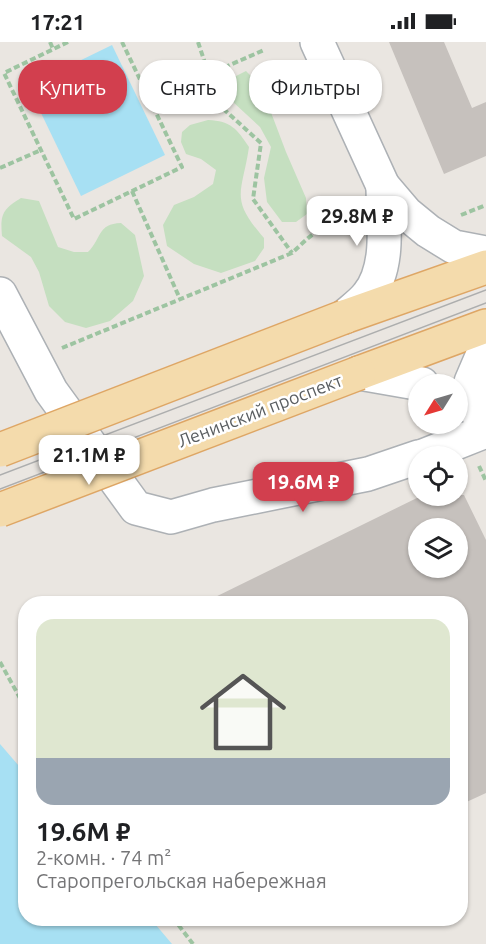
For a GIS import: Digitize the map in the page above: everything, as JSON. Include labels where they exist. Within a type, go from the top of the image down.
[{"type":"main road","points":[[0,450],[344,316],[486,267]]},
{"type":"main road","name":"Ленинский проспект","points":[[0,510],[486,326]]},
{"type":"street","points":[[317,42],[383,186],[406,213],[428,231],[454,246],[486,253]]},
{"type":"street","points":[[344,316],[369,295],[380,273],[383,247],[383,186]]},
{"type":"street","points":[[0,294],[51,391],[136,508],[171,517],[213,505],[368,474],[408,461]]},
{"type":"street","points":[[468,390],[486,347]]},
{"type":"street","points":[[359,373],[408,382]]},
{"type":"street","points":[[448,446],[486,431],[468,403]]},
{"type":"path","points":[[50,42],[54,49]]},
{"type":"path","points":[[68,42],[4,73],[74,219],[183,166],[157,114]]},
{"type":"path","points":[[122,42],[139,77]]},
{"type":"path","points":[[198,42],[204,60]]},
{"type":"path","points":[[237,62],[264,50]]},
{"type":"path","points":[[229,114],[261,143],[253,199],[292,253]]},
{"type":"path","points":[[0,168],[41,150]]},
{"type":"path","points":[[132,191],[180,300]]},
{"type":"path","points":[[34,358],[292,253],[316,231],[338,225],[357,232]]},
{"type":"path","points":[[0,662],[18,695]]},
{"type":"path","points":[[179,926],[194,944]]},
{"type":"green space","points":[[246,71],[249,74],[249,114],[272,114],[306,198],[307,214],[296,222],[282,222],[267,202],[264,178],[271,147],[260,127],[237,106],[237,76]]},
{"type":"green space","points":[[208,120],[222,122],[233,127],[249,147],[241,186],[242,204],[253,225],[264,238],[264,248],[255,261],[221,273],[194,264],[167,246],[163,225],[174,205],[194,197],[213,184],[216,170],[201,159],[186,154],[181,142],[182,132],[190,125]]},
{"type":"green space","points":[[21,198],[39,201],[58,247],[74,252],[88,252],[104,229],[113,224],[121,223],[135,235],[144,276],[133,301],[110,321],[86,328],[65,322],[49,306],[39,272],[31,257],[2,236],[4,213],[10,205]]},
{"type":"water","points":[[112,45],[119,60],[81,60]]},
{"type":"water","points":[[127,76],[139,101],[139,114],[145,114],[165,155],[81,196],[41,114],[127,114]]},
{"type":"water","points":[[0,744],[18,765],[18,926],[157,926],[172,944],[0,944]]},
{"type":"building","points":[[389,42],[444,42],[472,108],[486,102],[486,156],[444,174]]},
{"type":"building","points":[[408,502],[408,506],[468,506],[468,503],[486,540],[486,793],[468,801],[468,596],[217,596]]},
{"type":"tram line","points":[[0,475],[486,290]]},
{"type":"tram line","points":[[0,489],[486,303]]}]
